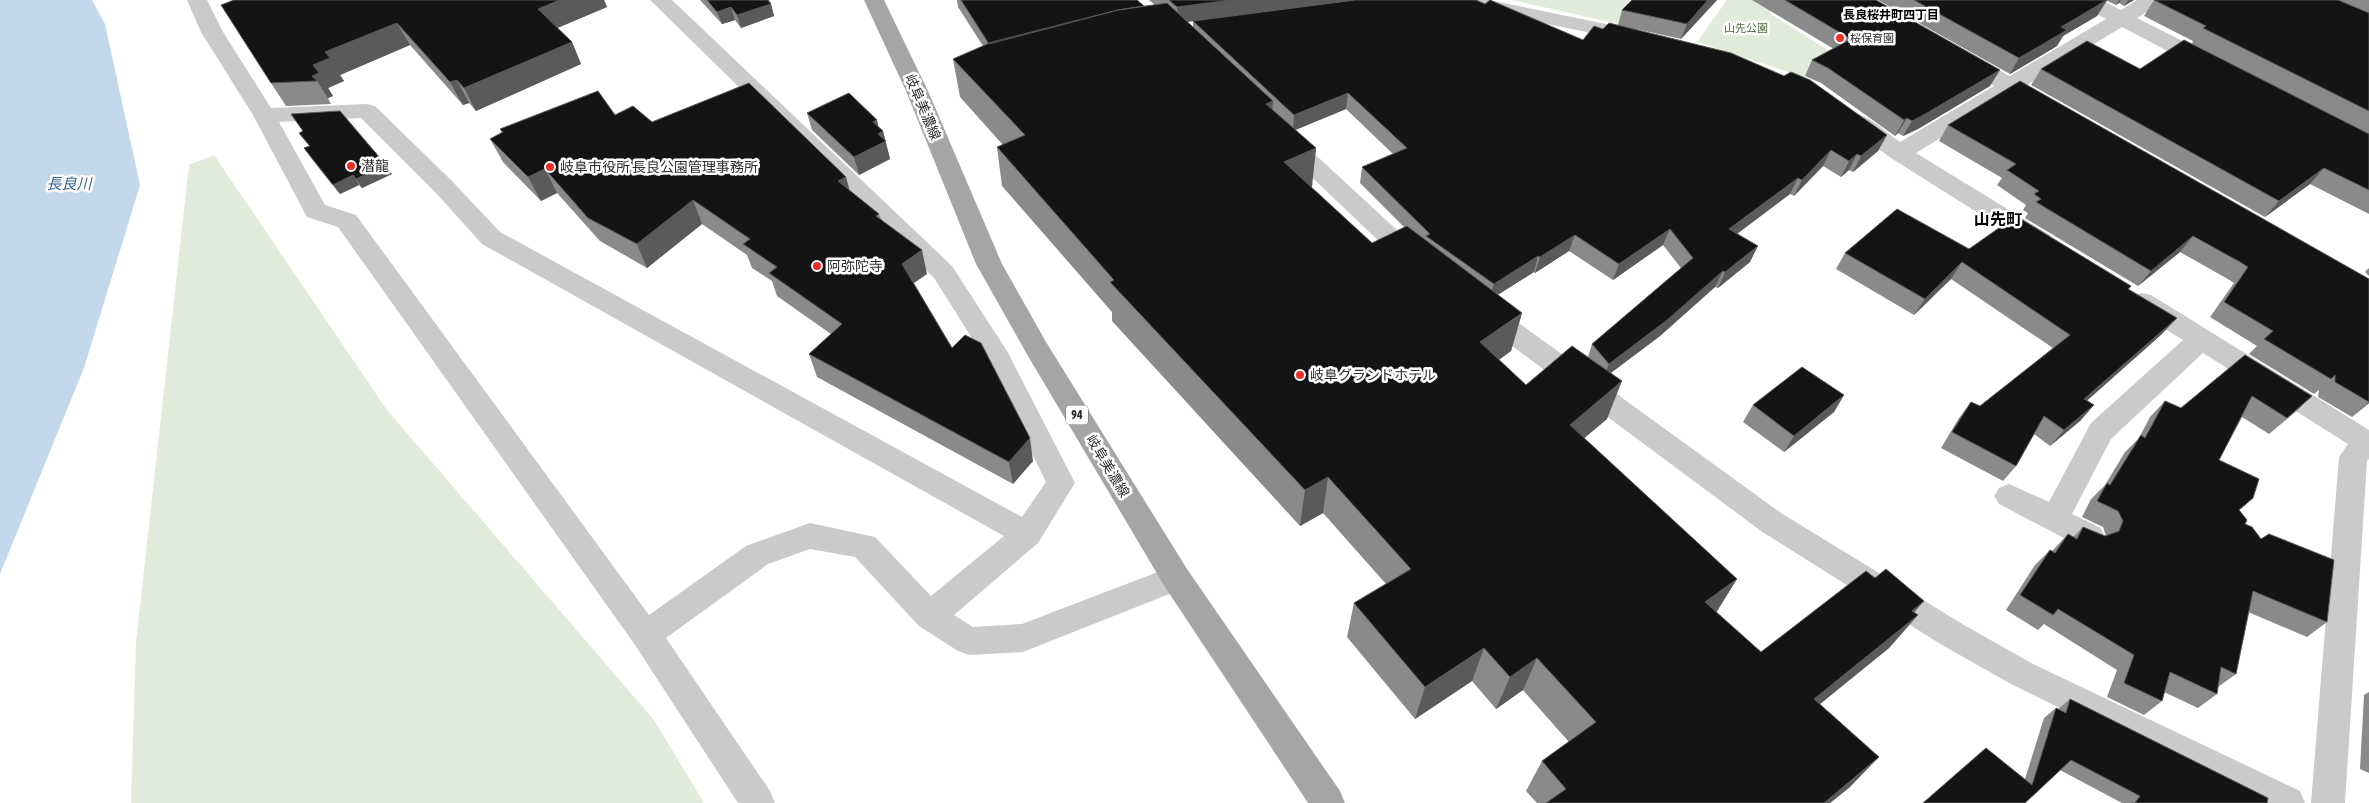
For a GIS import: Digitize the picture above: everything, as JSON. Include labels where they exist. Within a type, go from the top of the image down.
[{"type":"main road","name":"岐阜美濃線","points":[[874,0],[917,91],[989,264],[1037,349],[1176,578],[1328,803]]},
{"type":"street","points":[[197,0],[212,32],[264,115],[316,211],[348,221],[646,635],[758,803]]},
{"type":"street","points":[[660,0],[943,272],[998,358],[1061,483],[1027,534],[930,616]]},
{"type":"street","points":[[2086,0],[2228,73]]},
{"type":"street","points":[[1898,153],[2152,0]]},
{"type":"street","points":[[1458,2],[1493,6],[1663,43]]},
{"type":"street","points":[[1943,48],[2062,115]]},
{"type":"street","points":[[1835,107],[1898,153],[2058,251]]},
{"type":"street","points":[[264,115],[367,111],[444,187],[491,238],[1027,534]]},
{"type":"street","points":[[1271,125],[1412,259],[1436,276]]},
{"type":"street","points":[[2126,293],[2368,442],[2353,457],[2328,803]]},
{"type":"street","points":[[1468,300],[1771,522],[1953,635],[2022,674],[2288,803]]},
{"type":"street","points":[[2056,520],[2101,430],[2201,339]]},
{"type":"street","points":[[2009,496],[2090,537]]},
{"type":"street","points":[[646,635],[757,555],[810,536],[864,546],[930,616],[969,641],[1023,638],[1176,578]]},
{"type":"green space","points":[[1512,0],[1630,0],[1623,25]]},
{"type":"green space","name":"山先公園","points":[[1727,0],[1770,0],[1779,4],[1769,13],[1833,53],[1804,77],[1697,42]]},
{"type":"green space","points":[[214,155],[387,410],[654,720],[704,803],[131,803],[136,642],[189,165]]},
{"type":"water","name":"長良川","points":[[0,0],[92,0],[105,24],[140,185],[84,368],[0,574]]},
{"type":"building","points":[[234,0],[560,0],[538,9],[572,42],[464,88],[457,80],[450,82],[397,23],[325,52],[330,58],[313,65],[319,73],[312,76],[317,81],[271,83],[221,5]]},
{"type":"building","points":[[707,0],[768,0],[771,4],[737,15],[731,7],[717,12]]},
{"type":"building","points":[[961,0],[1137,0],[1144,6],[1118,10],[989,44]]},
{"type":"building","points":[[1169,0],[1232,0],[1177,7]]},
{"type":"building","points":[[1355,0],[1476,0],[1485,4],[1490,0],[1583,40],[1594,26],[1603,29],[1609,23],[1731,53],[1784,76],[1791,72],[1810,80],[1887,135],[1861,156],[1857,154],[1849,161],[1831,150],[1802,180],[1798,178],[1729,229],[1758,246],[1725,272],[1723,271],[1667,320],[1609,364],[1592,344],[1693,258],[1670,229],[1619,264],[1575,235],[1494,284],[1426,236],[1430,234],[1362,167],[1407,148],[1348,93],[1294,115],[1193,21]]},
{"type":"building","points":[[1632,0],[1708,0],[1687,24],[1622,10]]},
{"type":"building","points":[[1785,0],[1876,0],[2000,70],[1912,121],[1907,118],[1904,120],[1828,68],[1812,60],[1851,39]]},
{"type":"building","points":[[1914,0],[2107,0],[2061,27],[2067,30],[2019,58]]},
{"type":"building","points":[[2154,0],[2338,0],[2369,13],[2369,111],[2203,28],[2206,26]]},
{"type":"building","points":[[1167,3],[1273,101],[1266,104],[1316,148],[1284,162],[1372,243],[1407,226],[1522,313],[1480,342],[1526,385],[1572,346],[1622,381],[1570,425],[1737,579],[1705,602],[1761,652],[1866,571],[1875,578],[1886,569],[1924,601],[1912,611],[1918,615],[1814,699],[1879,757],[1824,803],[1546,803],[1566,789],[1542,761],[1596,722],[1537,658],[1510,677],[1484,648],[1425,687],[1354,603],[1411,569],[1328,477],[1305,490],[1110,282],[1114,280],[997,147],[1025,135],[953,59],[992,42],[1118,10]]},
{"type":"building","points":[[2184,40],[2369,134],[2369,190],[2324,168],[2279,201],[2041,69],[2087,41],[2140,69]]},
{"type":"building","points":[[2020,81],[2369,279],[2369,402],[2335,382],[2335,375],[2331,379],[2264,339],[2273,331],[2224,302],[2248,267],[2193,236],[2151,271],[2036,202],[2041,199],[2034,194],[2039,191],[2007,170],[2016,164],[1948,125]]},
{"type":"building","points":[[749,83],[846,177],[838,181],[879,214],[876,216],[922,250],[902,264],[952,348],[965,335],[981,343],[1030,438],[1009,462],[809,354],[842,324],[769,273],[777,267],[743,244],[750,239],[693,200],[637,244],[588,218],[545,169],[528,177],[490,139],[503,132],[500,129],[598,91],[615,115],[633,106],[652,122]]},
{"type":"building","points":[[849,93],[877,120],[873,122],[883,131],[878,134],[886,141],[854,157],[807,113]]},
{"type":"building","name":"潜龍","points":[[340,111],[386,165],[356,179],[353,175],[333,185],[304,148],[310,146],[299,133],[303,131],[291,114]]},
{"type":"building","points":[[1897,209],[1969,249],[2016,216],[2131,286],[2128,289],[2177,318],[2084,399],[2094,405],[2064,430],[2044,416],[2016,466],[1952,432],[1971,402],[1980,406],[2070,335],[1962,262],[1925,299],[1845,253]]},
{"type":"building","points":[[2245,355],[2312,396],[2287,418],[2252,396],[2219,460],[2259,479],[2253,498],[2239,510],[2247,520],[2245,524],[2252,527],[2261,539],[2269,534],[2334,560],[2327,622],[2253,591],[2236,674],[2221,667],[2217,694],[2170,672],[2162,701],[2124,683],[2134,655],[2058,609],[2053,615],[2020,595],[2050,550],[2055,553],[2068,534],[2077,539],[2083,527],[2105,536],[2119,531],[2123,521],[2118,511],[2097,501],[2107,483],[2110,485],[2141,435],[2145,438],[2165,401],[2181,408]]},
{"type":"building","points":[[1802,367],[1844,395],[1794,436],[1753,405]]},
{"type":"building","points":[[2070,699],[2268,798],[2267,803],[2135,803],[2140,796],[2071,760],[2025,803],[1923,803],[1986,748],[2032,785],[2056,708],[2066,713]]},
{"type":"place","name":"桜保育園","points":[[1840,38]]},
{"type":"place","name":"潜龍","points":[[351,166]]},
{"type":"place","name":"岐阜市役所 長良公園管理事務所","points":[[550,167]]},
{"type":"place","name":"阿弥陀寺","points":[[817,266]]},
{"type":"place","name":"岐阜グランドホテル","points":[[1300,375]]},
{"type":"district","name":"長良桜井町四丁目","points":[[1891,15]]},
{"type":"district","name":"山先町","points":[[1998,219]]}]
